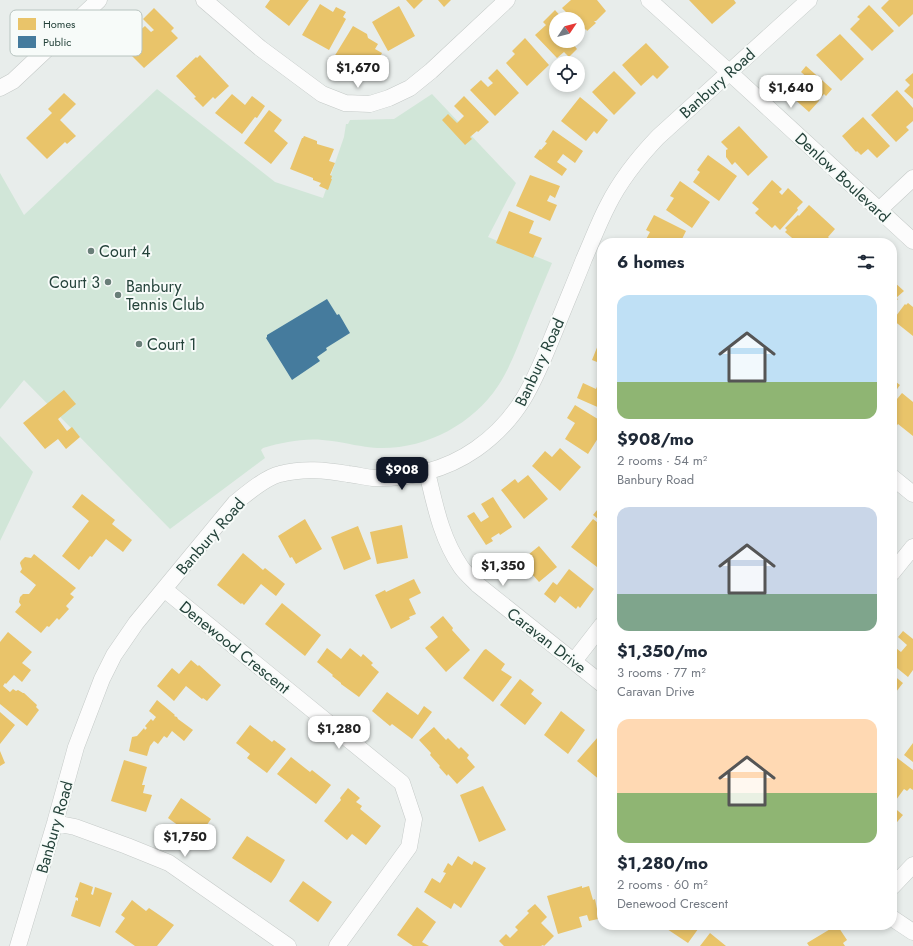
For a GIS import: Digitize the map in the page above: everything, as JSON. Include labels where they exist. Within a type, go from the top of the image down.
[{"type":"street","points":[[88,10],[99,0]]},
{"type":"street","points":[[204,0],[260,48],[322,94],[345,103],[370,104],[389,98],[410,88],[431,71],[507,0]]},
{"type":"street","name":"Denlow Boulevard","points":[[649,0],[730,72],[913,241]]},
{"type":"street","name":"Banbury Road","points":[[18,946],[76,747],[108,667],[114,655],[136,623],[164,589],[236,503],[252,489],[278,474],[309,470],[326,470],[372,478],[403,477],[427,472],[448,465],[476,449],[497,432],[514,414],[541,367],[599,224],[619,184],[638,158],[658,137],[809,0]]},
{"type":"street","points":[[0,88],[13,81],[40,56]]},
{"type":"street","points":[[879,210],[913,178]]},
{"type":"street","name":"Caravan Drive","points":[[427,472],[441,528],[450,549],[462,568],[478,585],[597,680]]},
{"type":"street","points":[[897,481],[913,494]]},
{"type":"street","points":[[897,568],[913,547]]},
{"type":"street","name":"Denewood Crescent","points":[[164,589],[402,783],[414,819],[409,847],[337,946]]},
{"type":"street","points":[[574,661],[597,631]]},
{"type":"street","points":[[55,823],[75,827],[168,863],[288,946]]},
{"type":"street","points":[[897,883],[913,865]]},
{"type":"street","points":[[897,921],[913,932]]},
{"type":"green space","points":[[157,89],[275,182],[323,198],[344,137],[346,124],[348,124],[350,120],[394,119],[432,94],[516,183],[488,237],[552,263],[509,367],[498,386],[487,400],[461,423],[429,440],[412,445],[395,448],[377,448],[315,439],[280,443],[263,448],[261,450],[265,458],[170,529],[24,380],[0,409],[0,173],[24,215]]},
{"type":"green space","points":[[0,436],[33,472],[0,541]]},
{"type":"building: Homes","points":[[270,0],[309,0],[289,26],[265,7]]},
{"type":"building: Homes","points":[[406,0],[423,0],[414,9]]},
{"type":"building: Homes","points":[[438,0],[451,0],[444,7]]},
{"type":"building: Homes","points":[[571,0],[597,0],[606,11],[596,21],[594,21],[596,23],[587,31],[586,29],[585,30],[585,12],[566,12],[562,8]]},
{"type":"building: Homes","points":[[689,0],[734,0],[736,3],[712,24]]},
{"type":"building: Homes","points":[[889,0],[913,0],[913,14],[899,27],[881,8]]},
{"type":"building: Homes","points":[[320,4],[333,12],[336,7],[346,12],[343,17],[346,19],[329,50],[302,35]]},
{"type":"building: Homes","points":[[869,5],[894,31],[872,51],[850,29],[860,19],[857,17]]},
{"type":"building: Homes","points":[[399,6],[415,36],[388,51],[372,22]]},
{"type":"building: Homes","points":[[154,8],[174,28],[171,31],[178,38],[144,68],[132,56],[142,56],[142,29],[145,26],[151,32],[154,30],[143,19]]},
{"type":"building: Homes","points":[[549,16],[549,48],[576,48],[577,49],[570,56],[564,52],[559,56],[555,56],[535,35],[546,25],[543,22]]},
{"type":"building: Homes","points":[[353,26],[367,34],[368,38],[378,44],[375,49],[382,53],[375,66],[367,62],[363,69],[355,64],[353,68],[334,57]]},
{"type":"building: Homes","points":[[840,34],[864,59],[841,81],[816,55]]},
{"type":"building: Homes","points":[[525,38],[549,65],[527,86],[506,63],[515,54],[512,51]]},
{"type":"building: Homes","points":[[646,43],[669,67],[657,79],[653,75],[641,86],[622,65]]},
{"type":"building: Homes","points":[[200,55],[229,86],[215,99],[213,97],[203,107],[194,98],[196,97],[176,76]]},
{"type":"building: Homes","points":[[806,66],[832,89],[826,96],[824,94],[818,100],[819,101],[809,112],[783,89],[793,78],[803,88],[810,80],[801,72]]},
{"type":"building: Homes","points":[[497,69],[519,93],[495,116],[470,90],[481,80],[488,87],[493,83],[488,78]]},
{"type":"building: Homes","points":[[614,71],[636,93],[614,115],[592,92]]},
{"type":"building: Homes","points":[[913,73],[913,99],[904,91],[910,85],[905,80]]},
{"type":"building: Homes","points":[[897,90],[913,108],[913,121],[906,127],[909,130],[896,142],[871,115]]},
{"type":"building: Homes","points":[[64,93],[76,104],[60,120],[76,136],[67,144],[65,142],[47,159],[26,138],[52,113],[48,109]]},
{"type":"building: Homes","points":[[232,94],[245,105],[252,96],[265,106],[257,118],[255,117],[242,134],[215,113]]},
{"type":"building: Homes","points":[[464,96],[489,122],[470,137],[472,139],[465,145],[442,120],[448,114],[457,123],[464,116],[454,106]]},
{"type":"building: Homes","points":[[580,97],[608,120],[597,134],[594,131],[586,141],[561,121]]},
{"type":"building: Homes","points":[[269,110],[282,120],[274,131],[288,143],[271,164],[244,143]]},
{"type":"building: Homes","points":[[863,117],[890,146],[877,158],[868,149],[861,155],[857,151],[856,152],[842,136]]},
{"type":"building: Homes","points":[[739,126],[768,157],[748,176],[735,162],[732,165],[726,157],[726,150],[728,149],[721,142]]},
{"type":"building: Homes","points":[[553,130],[583,151],[575,163],[563,154],[557,162],[567,169],[562,176],[534,157],[547,143],[545,142]]},
{"type":"building: Homes","points":[[304,136],[317,141],[317,144],[334,149],[329,161],[335,163],[330,175],[332,176],[332,179],[328,190],[319,186],[321,183],[313,180],[313,178],[290,169]]},
{"type":"building: Homes","points":[[708,155],[737,176],[719,201],[693,182],[700,172],[697,170]]},
{"type":"building: Homes","points":[[530,175],[560,186],[555,198],[550,195],[547,201],[557,205],[550,221],[516,206]]},
{"type":"building: Homes","points":[[772,180],[782,189],[779,192],[782,195],[788,188],[803,202],[797,208],[798,210],[780,230],[775,225],[772,228],[755,213],[759,209],[752,203]]},
{"type":"building: Homes","points":[[680,181],[710,202],[692,228],[666,210],[674,198],[670,196]]},
{"type":"building: Homes","points":[[809,205],[835,229],[828,237],[829,238],[792,238],[785,232],[787,230],[785,228],[798,215],[799,216]]},
{"type":"building: Homes","points":[[509,211],[534,221],[529,233],[542,238],[533,258],[496,243]]},
{"type":"building: Homes","points":[[654,215],[686,231],[682,238],[647,238],[650,232],[646,230]]},
{"type":"building: Homes","points":[[897,285],[904,291],[897,297]]},
{"type":"building: Homes","points":[[908,303],[913,307],[913,336],[897,323],[897,315],[905,304],[906,305]]},
{"type":"building: Homes","points":[[597,348],[597,362],[592,360]]},
{"type":"building: Homes","points":[[583,383],[596,389],[597,387],[597,407],[577,398]]},
{"type":"building: Homes","points":[[64,390],[76,404],[58,419],[67,431],[72,427],[80,437],[66,449],[58,439],[45,449],[23,423]]},
{"type":"building: Homes","points":[[902,393],[913,402],[913,436],[898,424],[897,425],[897,399]]},
{"type":"building: Homes","points":[[575,405],[597,419],[597,440],[588,454],[565,439],[575,423],[567,418]]},
{"type":"building: Homes","points":[[560,448],[581,467],[560,491],[532,466],[545,451],[552,457]]},
{"type":"building: Homes","points":[[528,475],[548,499],[524,519],[501,490],[515,479],[518,483]]},
{"type":"building: Homes","points":[[82,494],[115,520],[112,524],[132,540],[123,552],[106,539],[92,557],[90,556],[79,570],[62,556],[89,521],[72,507]]},
{"type":"building: Homes","points":[[493,497],[512,527],[500,535],[499,533],[491,538],[493,541],[486,545],[467,516],[474,512],[481,522],[489,517],[481,504]]},
{"type":"building: Homes","points":[[597,510],[597,518],[593,515]]},
{"type":"building: Homes","points":[[305,519],[322,549],[296,564],[292,557],[290,558],[278,536]]},
{"type":"building: Homes","points":[[593,519],[597,522],[597,567],[571,547]]},
{"type":"building: Homes","points":[[402,525],[408,558],[377,564],[370,532]]},
{"type":"building: Homes","points":[[358,526],[371,559],[344,570],[331,537]]},
{"type":"building: Homes","points":[[539,546],[557,567],[539,582],[531,573],[523,579],[513,567]]},
{"type":"building: Homes","points":[[243,553],[263,570],[265,568],[285,584],[276,596],[261,584],[244,605],[217,585]]},
{"type":"building: Homes","points":[[34,554],[76,588],[70,594],[74,597],[66,606],[69,609],[59,620],[57,618],[41,633],[15,612],[21,605],[19,602],[20,597],[23,594],[29,594],[36,585],[20,572],[22,569],[20,563],[21,561],[25,557],[31,558]]},
{"type":"building: Homes","points":[[569,569],[594,589],[580,608],[578,606],[576,609],[560,596],[555,603],[544,594],[553,582],[557,585]]},
{"type":"building: Homes","points":[[414,579],[421,593],[409,599],[416,614],[409,617],[410,619],[391,629],[375,595],[385,590],[386,592]]},
{"type":"building: Homes","points":[[282,603],[321,635],[305,656],[265,624]]},
{"type":"building: Homes","points":[[443,616],[453,628],[452,630],[470,650],[446,672],[425,648],[438,637],[430,627]]},
{"type":"building: Homes","points":[[903,631],[913,639],[913,670],[908,677],[897,668],[897,649],[901,652],[907,645],[898,637]]},
{"type":"building: Homes","points":[[8,632],[32,652],[22,663],[31,670],[22,682],[14,675],[3,686],[10,692],[13,689],[24,693],[37,705],[36,707],[39,710],[27,726],[0,704],[0,642]]},
{"type":"building: Homes","points":[[327,648],[341,659],[350,648],[361,657],[363,654],[373,663],[371,665],[379,672],[359,697],[341,684],[332,676],[333,675],[317,662]]},
{"type":"building: Homes","points":[[486,649],[505,664],[501,670],[512,677],[493,702],[463,678]]},
{"type":"building: Homes","points":[[191,660],[198,666],[199,665],[221,685],[207,701],[203,698],[202,699],[186,686],[174,701],[157,686],[172,668],[179,674]]},
{"type":"building: Homes","points":[[897,678],[903,683],[897,691]]},
{"type":"building: Homes","points":[[520,679],[534,690],[531,694],[542,703],[525,725],[500,705]]},
{"type":"building: Homes","points":[[387,692],[418,715],[424,706],[432,712],[412,739],[392,724],[390,726],[372,711]]},
{"type":"building: Homes","points":[[157,700],[175,715],[174,716],[193,730],[184,741],[172,731],[167,738],[164,736],[158,744],[154,741],[150,746],[147,756],[129,751],[132,737],[137,736],[144,728],[145,730],[147,728],[145,726],[151,719],[153,721],[156,717],[149,711]]},
{"type":"building: Homes","points":[[561,711],[585,730],[568,754],[544,735]]},
{"type":"building: Homes","points":[[0,712],[15,725],[0,744]]},
{"type":"building: Homes","points":[[250,725],[272,742],[274,740],[286,749],[267,773],[247,758],[250,754],[236,743]]},
{"type":"building: Homes","points":[[434,727],[446,740],[448,738],[459,749],[461,747],[469,755],[467,758],[475,767],[457,784],[439,767],[440,766],[430,755],[431,753],[419,740]]},
{"type":"building: Homes","points":[[597,738],[597,778],[577,761]]},
{"type":"building: Homes","points":[[913,743],[913,762],[904,755]]},
{"type":"building: Homes","points":[[0,751],[5,763],[0,766]]},
{"type":"building: Homes","points":[[291,757],[310,772],[312,770],[331,785],[316,804],[277,774]]},
{"type":"building: Homes","points":[[897,758],[913,770],[913,790],[910,788],[907,791],[904,789],[897,799]]},
{"type":"building: Homes","points":[[124,760],[147,767],[142,785],[145,785],[143,793],[152,795],[146,812],[111,801]]},
{"type":"building: Homes","points":[[483,786],[506,830],[479,842],[460,795]]},
{"type":"building: Homes","points":[[348,788],[360,798],[356,802],[362,806],[360,809],[381,826],[366,845],[352,834],[347,840],[324,821],[341,800],[340,798]]},
{"type":"building: Homes","points":[[181,798],[211,819],[197,839],[168,818]]},
{"type":"building: Homes","points":[[897,810],[903,815],[897,822]]},
{"type":"building: Homes","points":[[247,836],[285,860],[271,883],[232,858]]},
{"type":"building: Homes","points":[[458,856],[472,865],[474,861],[486,868],[461,908],[454,903],[451,909],[424,892],[432,878],[440,883],[446,873],[443,872],[448,863],[452,866]]},
{"type":"building: Homes","points":[[303,881],[332,902],[318,922],[289,901]]},
{"type":"building: Homes","points":[[80,882],[93,887],[91,894],[93,895],[95,887],[112,893],[100,927],[71,916],[76,900],[78,901],[78,898],[75,897]]},
{"type":"building: Homes","points":[[582,886],[582,888],[589,886],[593,900],[595,899],[597,919],[589,921],[587,915],[579,917],[582,927],[558,934],[547,896]]},
{"type":"building: Homes","points":[[132,900],[146,911],[149,908],[174,925],[157,946],[135,946],[115,932],[125,918],[121,915]]},
{"type":"building: Homes","points":[[535,904],[547,917],[541,923],[554,936],[544,946],[504,946],[499,941],[506,934],[510,938],[518,930],[515,927],[529,913],[527,911]]},
{"type":"building: Homes","points":[[417,907],[436,922],[422,942],[429,946],[413,946],[397,935]]},
{"type":"building: Homes","points":[[668,930],[697,930],[688,943]]},
{"type":"building: Homes","points":[[829,930],[840,930],[847,940],[843,943],[845,946],[809,946],[807,943]]},
{"type":"building: Homes","points":[[710,933],[726,946],[700,946]]},
{"type":"building: Public","points":[[327,299],[337,315],[339,314],[350,333],[326,348],[327,350],[317,357],[320,361],[292,380],[266,338],[267,335]]},
{"type":"place","name":"Court 4","points":[[91,251]]},
{"type":"place","name":"Court 3","points":[[108,282]]},
{"type":"place","name":"Banbury Tennis Club","points":[[118,295]]},
{"type":"place","name":"Court 1","points":[[139,344]]}]
